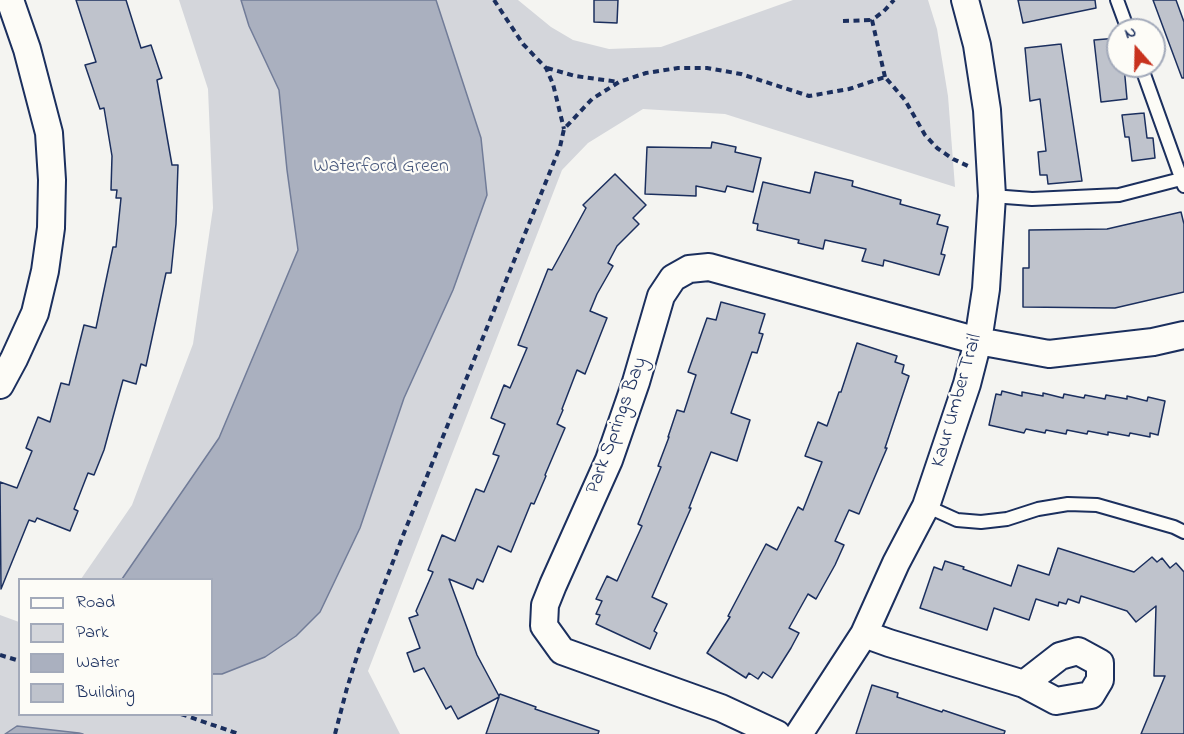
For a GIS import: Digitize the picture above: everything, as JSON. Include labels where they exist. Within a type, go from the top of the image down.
[{"type":"street","points":[[0,385],[35,313],[45,271],[51,228],[52,180],[49,134],[27,50],[10,0]]},
{"type":"street","name":"Kaur Umber Trail","points":[[799,734],[864,634],[896,563],[926,506],[967,384],[978,340],[986,289],[992,196],[986,99],[977,45],[965,0]]},
{"type":"street","name":"Park Springs Bay","points":[[777,734],[721,708],[562,651],[544,626],[545,605],[609,460],[636,382],[661,296],[673,278],[689,269],[709,267],[978,340],[1049,354],[1153,342],[1184,335]]},
{"type":"street","points":[[864,634],[1024,684]]},
{"type":"lane","points":[[1117,0],[1124,18]]},
{"type":"lane","points":[[992,196],[1032,199],[1119,195],[1183,183],[1145,78]]},
{"type":"lane","points":[[926,506],[957,520],[981,522],[1007,519],[1038,509],[1068,504],[1097,505],[1174,527],[1184,532]]},
{"type":"path","points":[[335,734],[359,650],[560,147],[564,129],[553,84],[546,68],[523,44],[494,0]]},
{"type":"path","points":[[843,21],[872,20],[894,0]]},
{"type":"path","points":[[872,20],[885,77],[905,100],[925,135],[937,148],[953,159],[969,166],[991,170]]},
{"type":"path","points":[[546,68],[574,76],[619,82]]},
{"type":"path","points":[[564,129],[592,99],[619,82],[646,73],[678,68],[707,68],[741,74],[809,96],[849,89],[885,77]]},
{"type":"path","points":[[0,655],[18,660]]},
{"type":"path","points":[[187,716],[239,734]]},
{"type":"green space","name":"Waterford Green","points":[[179,0],[518,0],[551,27],[573,40],[609,49],[661,47],[793,0],[928,0],[937,29],[948,96],[955,187],[725,114],[643,109],[588,143],[562,170],[368,671],[400,734],[0,734],[0,615],[18,622],[18,716],[213,716],[213,578],[82,578],[132,505],[193,344],[213,208],[208,89]]},
{"type":"water","points":[[241,0],[436,0],[481,138],[487,195],[453,290],[404,398],[360,528],[320,612],[296,636],[265,657],[222,674],[213,674],[213,578],[123,578],[219,438],[298,250],[279,90],[249,26]]},
{"type":"water","points":[[17,726],[79,733],[83,734],[5,734]]},
{"type":"building","points":[[76,0],[126,0],[141,48],[151,45],[162,78],[157,80],[172,165],[178,165],[176,224],[171,273],[166,273],[146,366],[141,364],[136,384],[123,380],[104,450],[94,475],[88,473],[74,509],[78,511],[70,531],[37,518],[35,522],[29,520],[1,589],[0,482],[17,488],[32,451],[26,448],[38,417],[50,422],[61,383],[69,385],[84,325],[96,328],[113,247],[116,247],[121,198],[116,198],[117,190],[111,190],[112,156],[104,108],[100,109],[85,65],[96,62]]},
{"type":"building","points":[[594,0],[618,0],[617,23],[594,22]]},
{"type":"building","points":[[1018,0],[1095,0],[1096,8],[1023,23]]},
{"type":"building","points":[[1153,0],[1176,0],[1184,22],[1184,78],[1182,78],[1166,35],[1166,18],[1160,18]]},
{"type":"building","points":[[1106,39],[1106,78],[1125,78],[1127,99],[1101,102],[1094,40]]},
{"type":"building","points":[[1061,44],[1082,181],[1048,184],[1047,175],[1040,175],[1038,152],[1046,151],[1040,99],[1030,101],[1025,48]]},
{"type":"building","points":[[1144,113],[1147,138],[1153,138],[1155,158],[1132,161],[1129,137],[1125,137],[1122,115]]},
{"type":"building","points":[[712,142],[736,147],[735,152],[761,158],[753,192],[727,186],[725,192],[696,186],[696,196],[645,194],[647,147],[711,148]]},
{"type":"building","points":[[815,172],[853,181],[852,186],[901,200],[900,204],[940,215],[937,224],[948,227],[941,254],[945,255],[939,275],[884,260],[883,266],[862,261],[866,249],[825,240],[823,249],[798,243],[799,240],[757,230],[758,224],[753,223],[763,182],[810,193]]},
{"type":"building","points":[[615,174],[646,205],[633,218],[639,224],[617,246],[608,263],[613,266],[590,311],[607,318],[585,374],[577,370],[557,424],[565,428],[546,476],[534,504],[531,503],[511,552],[498,546],[483,582],[477,579],[473,589],[449,579],[477,655],[499,696],[500,694],[599,731],[598,734],[486,734],[499,697],[458,719],[451,706],[446,709],[424,668],[414,672],[407,653],[420,648],[409,618],[418,615],[416,611],[433,572],[428,570],[442,535],[455,541],[476,489],[484,492],[499,456],[493,454],[505,424],[491,418],[504,385],[510,388],[527,348],[518,345],[548,269],[552,270],[568,241],[586,208],[583,205]]},
{"type":"building","points":[[1181,212],[1184,224],[1184,292],[1115,308],[1023,307],[1023,268],[1029,268],[1029,230],[1107,229]]},
{"type":"building","points":[[721,302],[765,314],[759,333],[763,334],[757,353],[752,352],[731,413],[750,420],[737,461],[711,452],[689,508],[691,508],[652,597],[667,604],[654,631],[657,633],[650,649],[596,624],[600,615],[596,614],[602,601],[596,599],[607,576],[617,581],[642,526],[638,524],[661,467],[658,466],[677,410],[684,412],[696,375],[688,372],[707,318],[716,320]]},
{"type":"building","points":[[857,343],[897,356],[895,362],[904,365],[902,373],[909,376],[885,448],[887,448],[859,514],[849,510],[835,541],[844,545],[835,565],[816,599],[808,594],[789,628],[799,633],[791,648],[772,678],[763,672],[758,679],[749,673],[746,678],[707,653],[730,617],[728,616],[766,544],[777,550],[798,507],[803,510],[822,462],[805,456],[818,422],[827,426]]},
{"type":"building","points":[[1002,391],[1022,396],[1022,392],[1043,396],[1043,393],[1063,398],[1064,394],[1105,399],[1106,395],[1127,399],[1127,396],[1147,401],[1148,397],[1165,401],[1158,435],[1150,433],[1150,437],[1130,433],[1129,436],[1108,432],[1108,435],[1088,431],[1087,434],[1067,430],[1066,434],[1026,429],[1024,433],[989,425],[996,394],[1001,395]]},
{"type":"building","points":[[1058,548],[1134,572],[1152,557],[1157,562],[1162,558],[1170,568],[1176,563],[1184,572],[1184,734],[1141,734],[1165,676],[1154,676],[1156,606],[1136,622],[1127,611],[1081,596],[1079,603],[1068,599],[1066,604],[1059,602],[1058,606],[1036,599],[1029,620],[994,608],[987,630],[920,608],[934,567],[942,570],[945,561],[1011,586],[1018,565],[1049,575]]},
{"type":"building","points":[[872,685],[898,693],[897,697],[1005,731],[1004,734],[856,734]]}]
